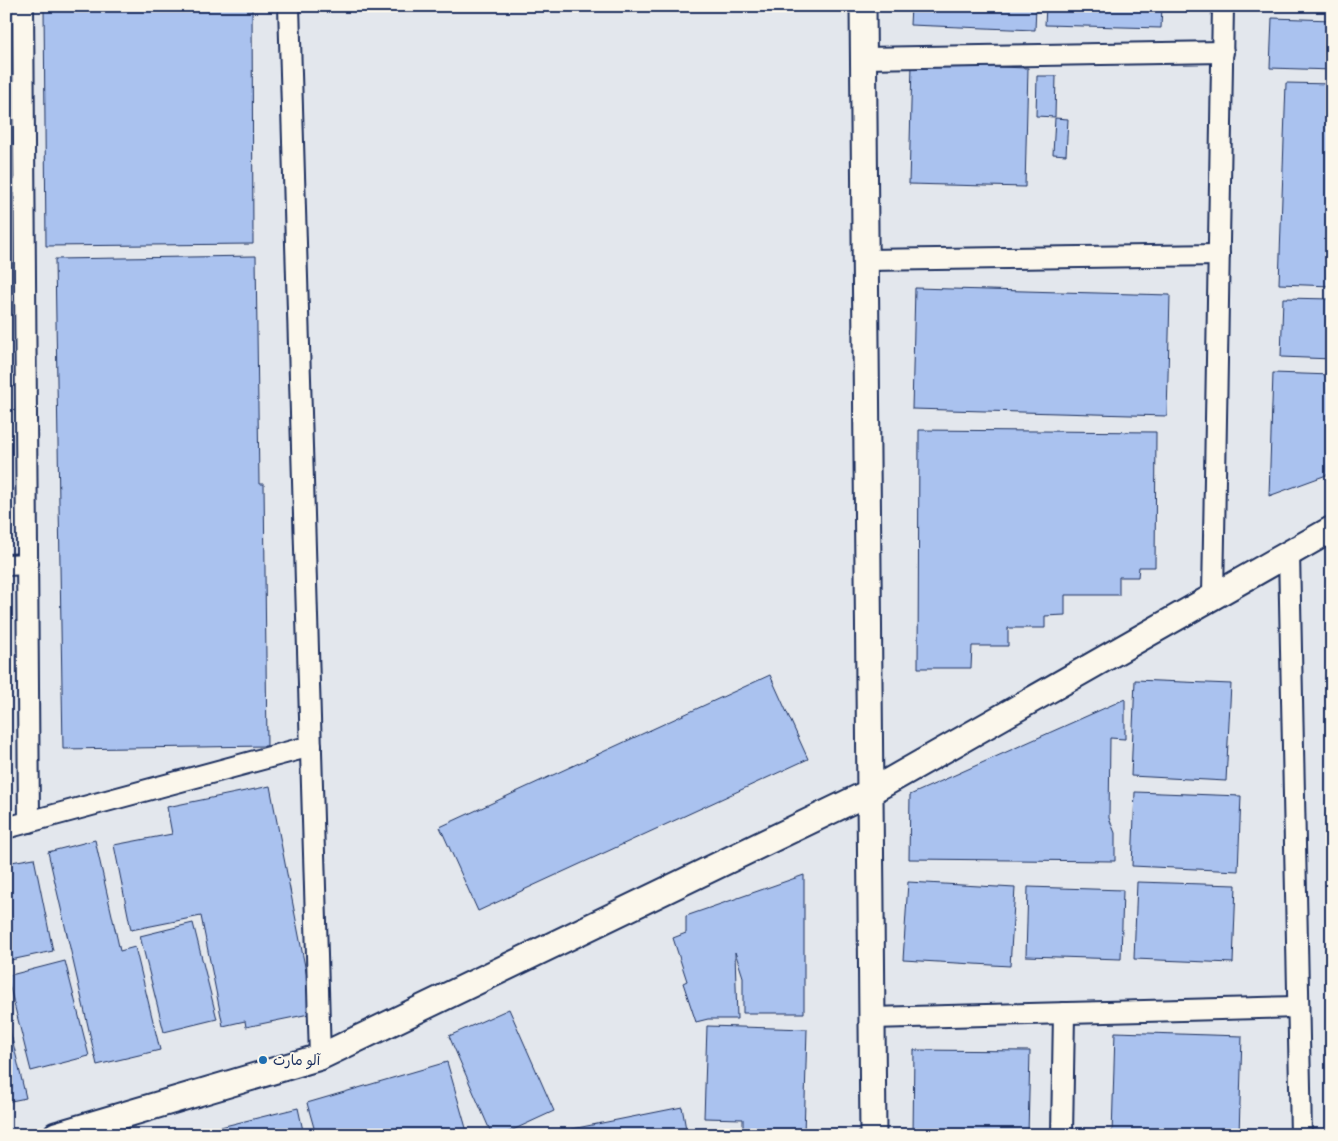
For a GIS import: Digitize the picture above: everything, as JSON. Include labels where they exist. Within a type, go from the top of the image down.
[{"type":"street","points":[[23,6],[15,33],[16,289],[28,564],[30,822]]},
{"type":"street","points":[[289,6],[320,1057]]},
{"type":"street","points":[[863,6],[873,1135]]},
{"type":"street","points":[[1213,596],[1224,6]]},
{"type":"street","points":[[864,58],[1223,52]]},
{"type":"street","points":[[866,260],[1219,255]]},
{"type":"street","points":[[56,1135],[320,1057],[870,792],[1332,529]]},
{"type":"street","points":[[1290,553],[1301,1135]]},
{"type":"street","points":[[6,565],[28,564]]},
{"type":"street","points":[[6,828],[311,746]]},
{"type":"street","points":[[872,1018],[1298,1007]]},
{"type":"street","points":[[1062,1135],[1064,1013]]},
{"type":"shaded area","points":[[6,6],[1332,6],[1332,1135],[6,1135]]},
{"type":"building","points":[[44,6],[252,6],[253,244],[46,246]]},
{"type":"building","points":[[911,6],[1036,6],[1035,30],[910,25]]},
{"type":"building","points":[[1046,6],[1162,6],[1161,28],[1045,25]]},
{"type":"building","points":[[1272,18],[1332,20],[1332,70],[1270,68]]},
{"type":"building","points":[[912,64],[1028,68],[1025,187],[909,184]]},
{"type":"building","points":[[1037,76],[1056,76],[1055,117],[1036,116]]},
{"type":"building","points":[[1286,83],[1332,84],[1332,286],[1279,284]]},
{"type":"building","points":[[1055,118],[1068,119],[1066,155],[1053,154]]},
{"type":"building","points":[[256,256],[259,484],[264,484],[267,746],[63,749],[55,259]]},
{"type":"building","points":[[915,288],[1170,295],[1167,416],[912,409]]},
{"type":"building","points":[[1283,298],[1332,299],[1332,359],[1281,357]]},
{"type":"building","points":[[1273,373],[1332,375],[1332,473],[1269,496]]},
{"type":"building","points":[[919,430],[1156,432],[1155,567],[1139,567],[1138,577],[1119,577],[1119,595],[1065,595],[1065,615],[1045,616],[1045,628],[1008,628],[1008,646],[972,646],[971,668],[918,668]]},
{"type":"building","points":[[770,675],[808,759],[478,911],[440,827]]},
{"type":"building","points":[[1135,680],[1231,684],[1226,781],[1131,776]]},
{"type":"building","points":[[1125,699],[1125,739],[1110,738],[1109,818],[1115,833],[1115,861],[909,859],[910,795]]},
{"type":"building","points":[[270,786],[314,1013],[246,1027],[245,1021],[223,1026],[201,916],[131,930],[114,845],[172,834],[167,807]]},
{"type":"building","points":[[1135,792],[1241,796],[1238,871],[1132,866]]},
{"type":"building","points":[[95,840],[120,951],[135,947],[160,1050],[97,1065],[48,852]]},
{"type":"building","points":[[34,858],[53,951],[6,961],[6,863]]},
{"type":"building","points":[[804,875],[804,1013],[743,1013],[743,977],[735,952],[737,1019],[708,1019],[696,1022],[683,983],[687,981],[673,938],[686,933],[686,916]]},
{"type":"building","points":[[908,882],[1015,888],[1010,966],[903,960]]},
{"type":"building","points":[[1137,882],[1236,885],[1233,963],[1134,959]]},
{"type":"building","points":[[1028,887],[1123,890],[1121,959],[1026,956]]},
{"type":"building","points":[[193,923],[217,1019],[164,1032],[140,936]]},
{"type":"building","points":[[65,961],[89,1056],[31,1071],[7,976]]},
{"type":"building","points":[[509,1009],[554,1111],[502,1135],[492,1135],[449,1036]]},
{"type":"building","points":[[6,1013],[26,1098],[6,1102]]},
{"type":"building","points":[[707,1026],[807,1029],[804,1135],[743,1135],[743,1119],[704,1118]]},
{"type":"building","points":[[1115,1032],[1242,1036],[1239,1135],[1112,1135]]},
{"type":"building","points":[[914,1050],[1030,1051],[1028,1135],[913,1135]]},
{"type":"building","points":[[447,1062],[468,1135],[316,1135],[307,1103]]},
{"type":"building","points":[[682,1107],[686,1129],[658,1135],[542,1135]]},
{"type":"building","points":[[298,1108],[304,1135],[188,1135]]},
{"type":"place","name":"آلو مارت","points":[[263,1060]]}]
